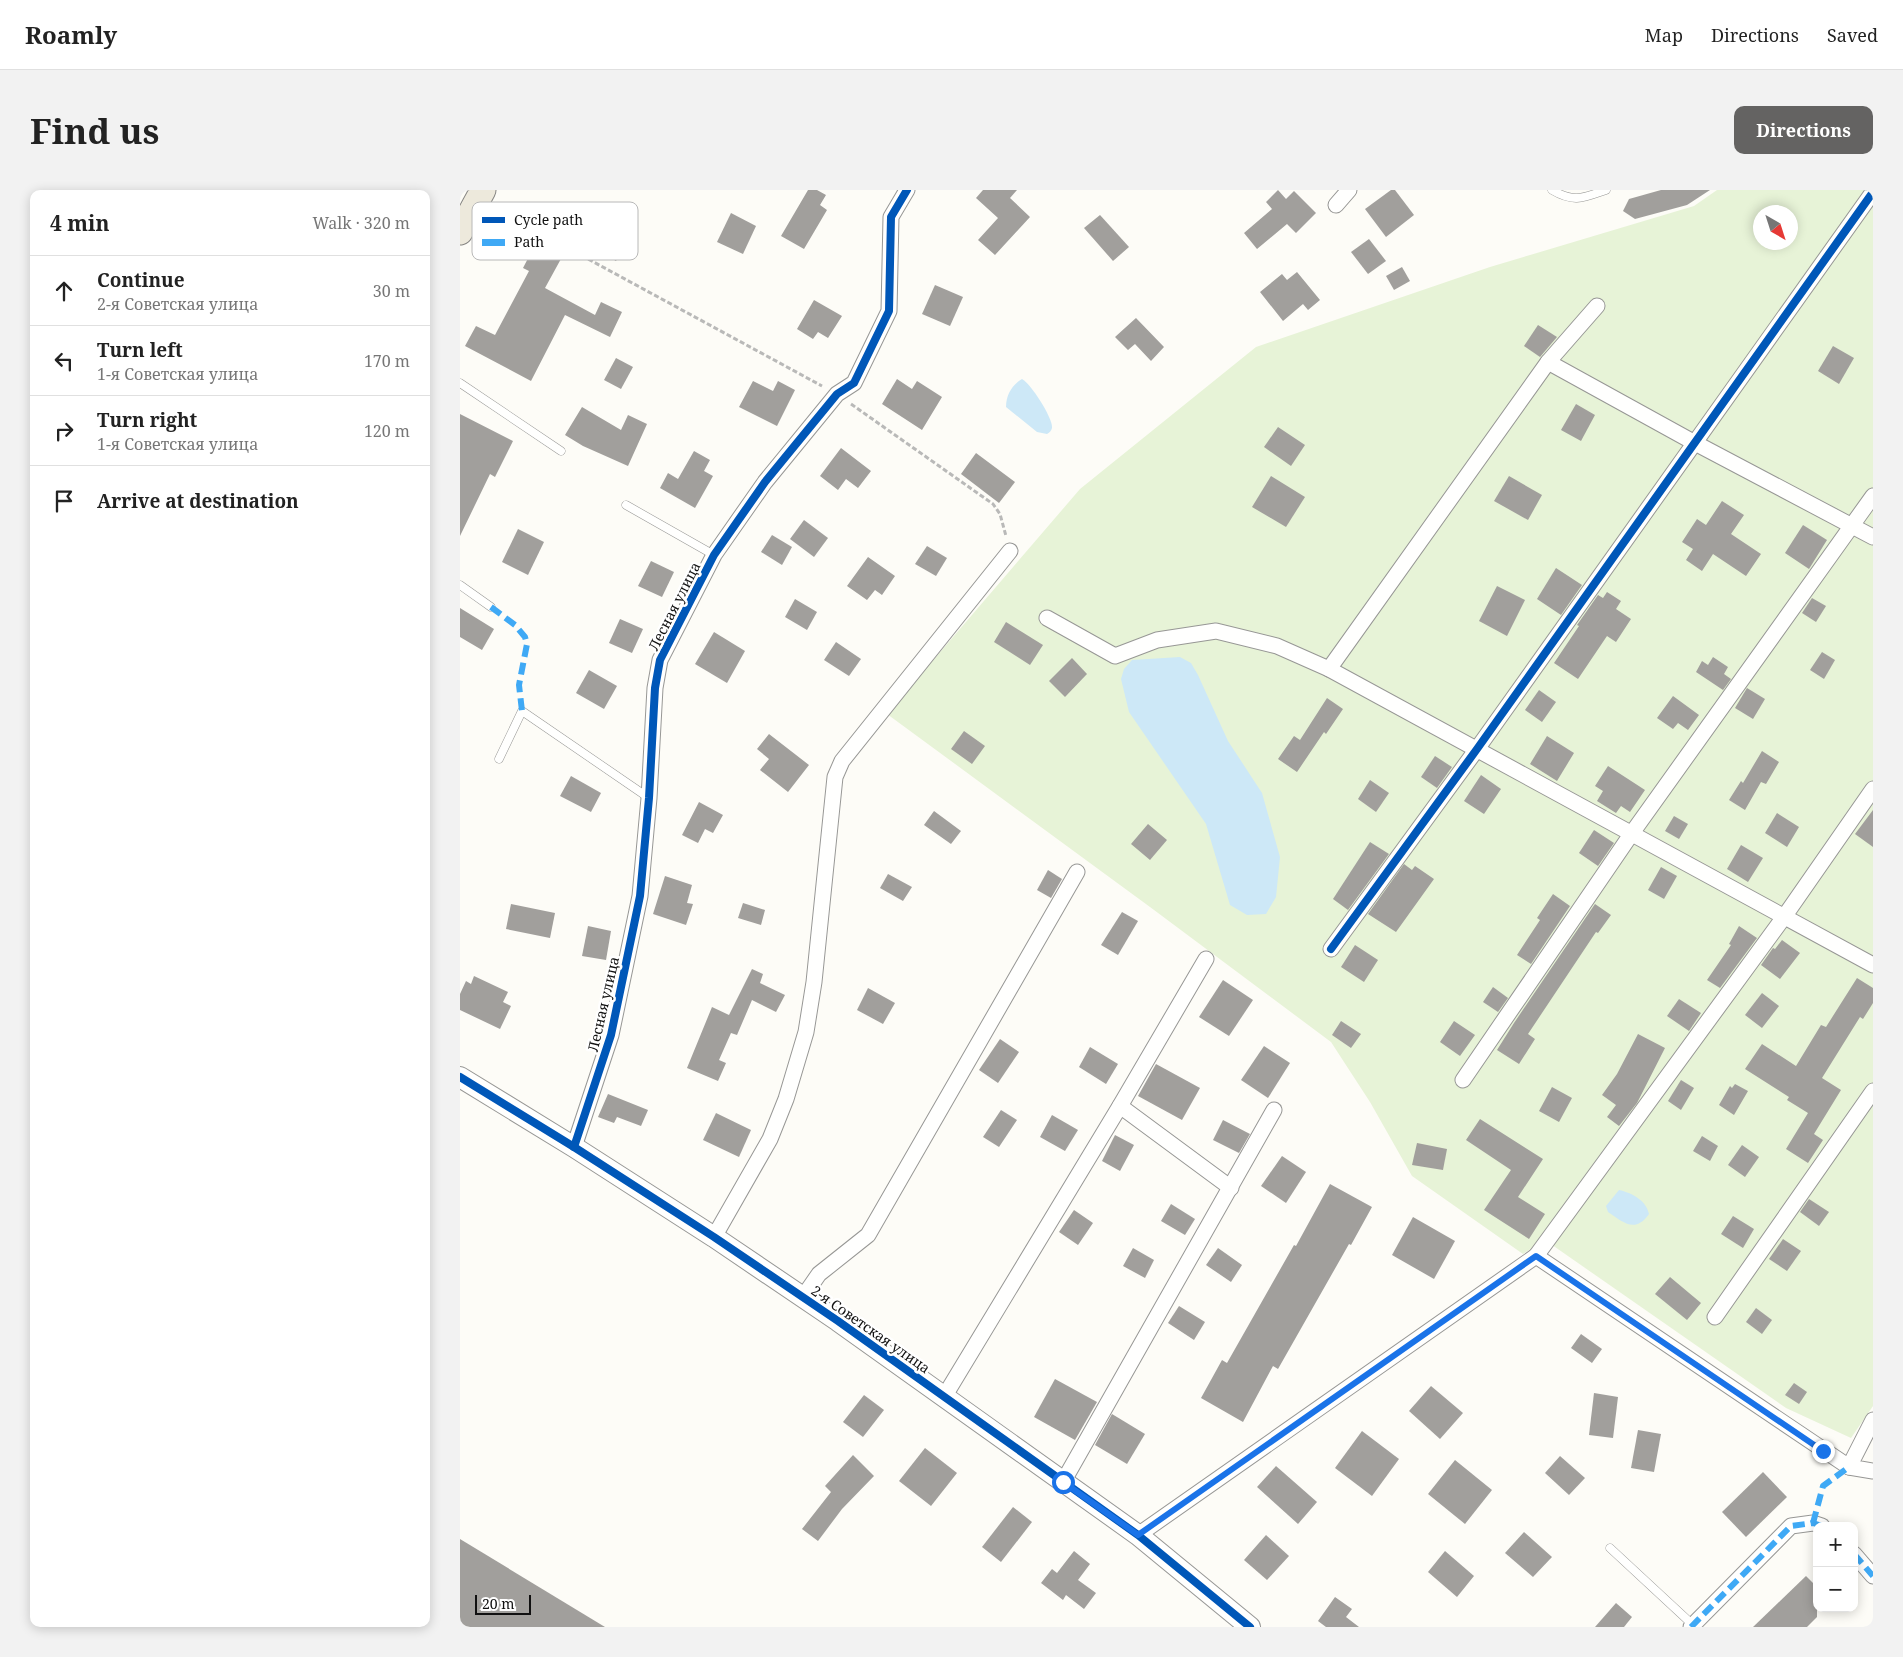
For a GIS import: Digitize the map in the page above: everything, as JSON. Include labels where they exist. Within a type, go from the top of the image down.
[{"type":"main road","points":[[460,232],[472,217]]},
{"type":"street","name":"Лесная улица","points":[[574,1147],[611,1035],[640,896],[649,798],[655,688],[660,660],[714,555],[765,482],[837,394],[854,383],[889,311],[891,217],[907,190]]},
{"type":"street","points":[[1336,205],[1349,190]]},
{"type":"street","points":[[1331,949],[1477,749],[1873,192]]},
{"type":"street","points":[[1329,669],[1548,362],[1598,306]]},
{"type":"street","points":[[1548,362],[1695,443],[1873,537]]},
{"type":"street","points":[[1463,1080],[1632,833],[1873,496]]},
{"type":"street","points":[[714,1237],[770,1139],[786,1098],[806,1032],[814,982],[835,777],[842,761],[1010,551]]},
{"type":"street","points":[[1047,618],[1115,656],[1156,640],[1216,631],[1277,646],[1329,669],[1873,965]]},
{"type":"street","points":[[1138,1535],[1536,1256],[1784,917],[1873,789]]},
{"type":"street","points":[[803,1297],[819,1274],[868,1235],[1077,872]]},
{"type":"street","points":[[944,1397],[1120,1106],[1206,959]]},
{"type":"street","name":"2-я Советская улица","points":[[460,1077],[574,1147],[803,1297],[1138,1535],[1250,1627]]},
{"type":"street","points":[[1715,1316],[1873,1091]]},
{"type":"street","points":[[1120,1106],[1230,1188]]},
{"type":"street","points":[[1063,1482],[1274,1110]]},
{"type":"street","points":[[1536,1256],[1849,1466],[1873,1471]]},
{"type":"street","points":[[1849,1466],[1872,1422]]},
{"type":"street","points":[[1692,1626],[1791,1526],[1813,1523]]},
{"type":"street","points":[[1858,1559],[1873,1576]]},
{"type":"lane","points":[[1552,190],[1565,198],[1580,199],[1606,190]]},
{"type":"lane","points":[[460,383],[561,452]]},
{"type":"lane","points":[[626,505],[714,555]]},
{"type":"lane","points":[[460,585],[491,607]]},
{"type":"lane","points":[[499,759],[522,711],[649,798]]},
{"type":"lane","points":[[1610,1548],[1692,1626]]},
{"type":"path","points":[[598,260],[837,394],[993,504],[1000,514],[1010,551]]},
{"type":"green space","points":[[1717,190],[1873,190],[1873,1406],[1851,1438],[1786,1408],[1545,1240],[1523,1254],[1412,1176],[1370,1102],[1331,1042],[887,714],[1080,489],[1256,347],[1490,267],[1694,206]]},
{"type":"water","points":[[1022,379],[1036,394],[1049,417],[1052,428],[1047,434],[1037,432],[1006,407],[1010,391]]},
{"type":"water","points":[[1180,657],[1191,663],[1228,741],[1262,793],[1280,857],[1276,897],[1266,914],[1247,915],[1230,905],[1206,824],[1129,712],[1121,679],[1124,669],[1132,660]]},
{"type":"water","points":[[1619,1190],[1633,1195],[1645,1205],[1649,1214],[1639,1224],[1629,1224],[1608,1212],[1606,1206]]},
{"type":"building","points":[[808,190],[817,190],[826,195],[820,205],[827,210],[804,249],[781,236]]},
{"type":"building","points":[[983,190],[1017,190],[1010,198],[1030,217],[995,255],[978,240],[998,218],[976,198]]},
{"type":"building","points":[[1278,190],[1286,199],[1294,191],[1316,213],[1296,233],[1287,224],[1257,249],[1244,233],[1272,209],[1266,202]]},
{"type":"building","points":[[1391,190],[1395,190],[1414,215],[1386,237],[1365,209]]},
{"type":"building","points":[[1661,190],[1710,190],[1687,205],[1635,219],[1623,211],[1629,199]]},
{"type":"building","points":[[731,213],[756,226],[743,254],[717,242]]},
{"type":"building","points":[[1100,215],[1129,247],[1113,261],[1084,228]]},
{"type":"building","points":[[1369,239],[1386,261],[1368,274],[1351,252]]},
{"type":"building","points":[[527,260],[560,260],[545,288],[595,315],[601,302],[622,312],[610,337],[565,315],[531,381],[465,346],[476,326],[495,335],[529,271],[523,268]]},
{"type":"building","points":[[1402,267],[1410,281],[1394,290],[1386,276]]},
{"type":"building","points":[[1297,272],[1320,300],[1308,310],[1303,304],[1283,321],[1260,292],[1282,274],[1287,280]]},
{"type":"building","points":[[935,285],[963,297],[950,326],[922,314]]},
{"type":"building","points":[[814,300],[842,316],[828,338],[818,332],[813,339],[797,329]]},
{"type":"building","points":[[1136,318],[1164,347],[1151,361],[1135,344],[1128,350],[1115,337]]},
{"type":"building","points":[[1538,325],[1557,337],[1540,357],[1524,346]]},
{"type":"building","points":[[1833,346],[1854,358],[1839,384],[1818,371]]},
{"type":"building","points":[[616,358],[633,367],[621,389],[604,380]]},
{"type":"building","points":[[897,379],[912,389],[917,381],[942,397],[922,430],[882,404]]},
{"type":"building","points":[[753,381],[773,391],[778,381],[795,390],[777,426],[739,407]]},
{"type":"building","points":[[1576,404],[1595,415],[1581,441],[1561,430]]},
{"type":"building","points":[[582,407],[621,430],[628,415],[647,424],[628,466],[583,446],[565,435]]},
{"type":"building","points":[[460,414],[513,441],[495,477],[490,474],[460,536]]},
{"type":"building","points":[[1278,427],[1305,445],[1291,466],[1264,447]]},
{"type":"building","points":[[841,448],[871,471],[858,488],[846,479],[838,490],[820,476]]},
{"type":"building","points":[[694,451],[710,460],[704,471],[713,476],[695,508],[660,488],[668,473],[678,479]]},
{"type":"building","points":[[976,453],[1015,482],[999,503],[961,474]]},
{"type":"building","points":[[1271,476],[1305,497],[1286,527],[1252,507]]},
{"type":"building","points":[[1509,476],[1542,495],[1528,520],[1494,501]]},
{"type":"building","points":[[1722,501],[1744,515],[1731,534],[1761,554],[1746,576],[1713,554],[1702,571],[1686,560],[1693,549],[1682,542],[1697,519],[1706,525]]},
{"type":"building","points":[[804,520],[828,538],[814,557],[790,539]]},
{"type":"building","points":[[1803,525],[1827,540],[1809,569],[1785,553]]},
{"type":"building","points":[[518,529],[544,542],[528,575],[502,562]]},
{"type":"building","points":[[772,535],[792,547],[782,565],[761,552]]},
{"type":"building","points":[[927,546],[947,558],[936,576],[915,564]]},
{"type":"building","points":[[868,557],[895,576],[882,595],[875,590],[867,600],[847,586]]},
{"type":"building","points":[[651,561],[674,572],[662,597],[638,586]]},
{"type":"building","points":[[1556,568],[1582,585],[1561,615],[1537,599]]},
{"type":"building","points":[[1497,586],[1525,600],[1507,636],[1479,621]]},
{"type":"building","points":[[1607,592],[1621,601],[1616,609],[1631,619],[1616,642],[1607,636],[1578,679],[1554,663],[1598,595],[1603,598]]},
{"type":"building","points":[[1812,598],[1826,606],[1816,622],[1802,613]]},
{"type":"building","points":[[795,599],[817,612],[807,630],[785,617]]},
{"type":"building","points":[[460,608],[494,629],[482,650],[460,637]]},
{"type":"building","points":[[620,619],[643,629],[632,653],[609,643]]},
{"type":"building","points":[[1006,622],[1043,645],[1030,665],[994,642]]},
{"type":"building","points":[[714,632],[745,651],[727,683],[695,664]]},
{"type":"building","points":[[836,642],[861,659],[849,676],[824,660]]},
{"type":"building","points":[[1822,652],[1835,660],[1824,679],[1810,670]]},
{"type":"building","points":[[1713,657],[1728,667],[1724,674],[1731,679],[1723,690],[1696,672],[1702,661],[1708,665]]},
{"type":"building","points":[[1072,658],[1087,674],[1065,697],[1049,681]]},
{"type":"building","points":[[589,670],[617,686],[604,709],[576,693]]},
{"type":"building","points":[[1747,688],[1765,699],[1753,719],[1735,708]]},
{"type":"building","points":[[1539,690],[1556,702],[1542,722],[1525,710]]},
{"type":"building","points":[[1673,696],[1699,715],[1688,730],[1678,723],[1673,729],[1657,718]]},
{"type":"building","points":[[1327,698],[1343,709],[1326,734],[1324,732],[1297,772],[1278,759],[1294,736],[1300,740]]},
{"type":"building","points":[[964,731],[985,746],[972,764],[951,749]]},
{"type":"building","points":[[769,734],[809,765],[788,792],[760,770],[769,759],[757,749]]},
{"type":"building","points":[[1547,736],[1574,753],[1557,781],[1530,764]]},
{"type":"building","points":[[1762,751],[1779,762],[1766,784],[1761,782],[1745,810],[1729,800],[1741,781],[1743,783]]},
{"type":"building","points":[[1435,756],[1452,767],[1437,788],[1421,777]]},
{"type":"building","points":[[1608,766],[1645,790],[1630,812],[1621,806],[1616,813],[1597,801],[1603,791],[1595,786]]},
{"type":"building","points":[[1481,775],[1501,789],[1484,814],[1464,801]]},
{"type":"building","points":[[571,776],[601,793],[591,812],[560,796]]},
{"type":"building","points":[[1370,780],[1389,793],[1376,812],[1358,799]]},
{"type":"building","points":[[699,802],[723,815],[713,833],[705,829],[698,843],[682,835]]},
{"type":"building","points":[[1873,810],[1873,847],[1855,834]]},
{"type":"building","points":[[934,811],[961,831],[951,844],[924,825]]},
{"type":"building","points":[[1777,813],[1799,827],[1787,847],[1765,833]]},
{"type":"building","points":[[1674,816],[1688,824],[1679,839],[1665,831]]},
{"type":"building","points":[[1148,824],[1167,840],[1150,860],[1131,844]]},
{"type":"building","points":[[1594,830],[1614,843],[1598,866],[1579,853]]},
{"type":"building","points":[[1370,842],[1389,854],[1348,910],[1333,899]]},
{"type":"building","points":[[1741,845],[1763,858],[1748,882],[1727,869]]},
{"type":"building","points":[[1404,864],[1412,870],[1415,866],[1434,879],[1396,932],[1368,914]]},
{"type":"building","points":[[1661,867],[1677,876],[1664,899],[1648,890]]},
{"type":"building","points":[[1048,870],[1062,879],[1051,898],[1037,890]]},
{"type":"building","points":[[888,874],[912,887],[903,901],[880,888]]},
{"type":"building","points":[[665,876],[692,885],[687,903],[693,904],[686,925],[653,914]]},
{"type":"building","points":[[1553,894],[1570,906],[1531,964],[1517,955],[1540,920],[1537,918]]},
{"type":"building","points":[[743,903],[765,910],[761,925],[738,918]]},
{"type":"building","points":[[511,904],[555,913],[550,938],[506,929]]},
{"type":"building","points":[[1595,904],[1611,915],[1598,933],[1596,932],[1528,1034],[1535,1039],[1519,1064],[1497,1050]]},
{"type":"building","points":[[1122,912],[1138,921],[1118,955],[1101,945]]},
{"type":"building","points":[[588,926],[611,931],[606,960],[582,956]]},
{"type":"building","points":[[1739,926],[1757,938],[1720,988],[1707,980],[1731,945],[1729,944]]},
{"type":"building","points":[[1782,940],[1800,953],[1780,979],[1761,965],[1773,948],[1775,949]]},
{"type":"building","points":[[1355,945],[1378,960],[1364,982],[1341,967]]},
{"type":"building","points":[[752,969],[763,974],[760,983],[785,995],[776,1012],[752,1000],[737,1035],[731,1033],[719,1060],[726,1063],[718,1081],[687,1068],[712,1007],[729,1015]]},
{"type":"building","points":[[474,976],[508,992],[503,1002],[511,1006],[500,1029],[460,1010],[460,994],[466,981],[471,984]]},
{"type":"building","points":[[1857,978],[1873,988],[1873,1003],[1863,1019],[1860,1017],[1822,1078],[1841,1090],[1814,1134],[1823,1140],[1808,1163],[1786,1149],[1808,1113],[1787,1100],[1789,1097],[1745,1069],[1762,1044],[1796,1066],[1821,1025],[1826,1027]]},
{"type":"building","points":[[1223,980],[1253,1000],[1229,1036],[1199,1017]]},
{"type":"building","points":[[1493,987],[1508,998],[1498,1012],[1483,1002]]},
{"type":"building","points":[[868,988],[895,1003],[883,1024],[857,1010]]},
{"type":"building","points":[[1762,993],[1779,1006],[1762,1028],[1745,1015]]},
{"type":"building","points":[[1679,999],[1701,1013],[1689,1031],[1667,1016]]},
{"type":"building","points":[[1341,1021],[1361,1034],[1351,1048],[1332,1035]]},
{"type":"building","points":[[1454,1021],[1475,1035],[1460,1056],[1440,1042]]},
{"type":"building","points":[[1638,1034],[1665,1048],[1637,1103],[1619,1126],[1607,1117],[1616,1105],[1602,1095],[1617,1074]]},
{"type":"building","points":[[1000,1039],[1019,1052],[998,1083],[979,1070]]},
{"type":"building","points":[[1264,1046],[1290,1063],[1268,1098],[1241,1080]]},
{"type":"building","points":[[1090,1047],[1118,1064],[1106,1084],[1079,1067]]},
{"type":"building","points":[[1156,1064],[1200,1088],[1182,1120],[1138,1096]]},
{"type":"building","points":[[1681,1080],[1694,1088],[1681,1110],[1668,1101]]},
{"type":"building","points":[[1735,1084],[1748,1091],[1734,1115],[1719,1105],[1730,1086],[1732,1088]]},
{"type":"building","points":[[1552,1087],[1572,1098],[1559,1122],[1539,1111]]},
{"type":"building","points":[[608,1094],[648,1110],[641,1126],[617,1117],[614,1123],[598,1117]]},
{"type":"building","points":[[1001,1110],[1017,1120],[999,1147],[983,1137]]},
{"type":"building","points":[[716,1113],[751,1130],[739,1157],[703,1140]]},
{"type":"building","points":[[1052,1115],[1078,1130],[1065,1151],[1040,1137]]},
{"type":"building","points":[[1480,1119],[1543,1159],[1518,1197],[1545,1214],[1529,1239],[1484,1210],[1511,1170],[1466,1140]]},
{"type":"building","points":[[1223,1120],[1250,1134],[1239,1153],[1213,1140]]},
{"type":"building","points":[[1115,1135],[1134,1145],[1120,1171],[1102,1161]]},
{"type":"building","points":[[1702,1136],[1718,1146],[1710,1161],[1693,1151]]},
{"type":"building","points":[[1417,1143],[1447,1149],[1443,1170],[1412,1165]]},
{"type":"building","points":[[1742,1145],[1759,1157],[1745,1177],[1728,1165]]},
{"type":"building","points":[[1282,1156],[1306,1172],[1286,1203],[1261,1186]]},
{"type":"building","points":[[1330,1184],[1372,1207],[1278,1369],[1273,1366],[1243,1422],[1201,1398],[1222,1360],[1227,1363]]},
{"type":"building","points":[[1809,1199],[1829,1212],[1819,1226],[1800,1212]]},
{"type":"building","points":[[1171,1204],[1195,1219],[1185,1235],[1161,1221]]},
{"type":"building","points":[[1074,1210],[1093,1223],[1078,1245],[1059,1232]]},
{"type":"building","points":[[1733,1216],[1754,1229],[1743,1248],[1721,1234]]},
{"type":"building","points":[[1413,1217],[1455,1241],[1434,1279],[1392,1255]]},
{"type":"building","points":[[1783,1239],[1801,1251],[1787,1271],[1769,1259]]},
{"type":"building","points":[[1133,1248],[1154,1260],[1145,1278],[1123,1266]]},
{"type":"building","points":[[1218,1248],[1242,1265],[1231,1282],[1206,1265]]},
{"type":"building","points":[[1670,1277],[1701,1303],[1687,1320],[1655,1294]]},
{"type":"building","points":[[1179,1306],[1205,1322],[1194,1340],[1168,1323]]},
{"type":"building","points":[[1756,1308],[1772,1320],[1762,1334],[1746,1322]]},
{"type":"building","points":[[1581,1334],[1602,1349],[1592,1363],[1571,1348]]},
{"type":"building","points":[[1055,1379],[1097,1402],[1075,1440],[1034,1417]]},
{"type":"building","points":[[1794,1383],[1807,1392],[1799,1404],[1785,1395]]},
{"type":"building","points":[[1431,1386],[1463,1413],[1440,1439],[1409,1411]]},
{"type":"building","points":[[1594,1393],[1618,1397],[1613,1438],[1589,1435]]},
{"type":"building","points":[[864,1395],[884,1410],[863,1437],[843,1422]]},
{"type":"building","points":[[1112,1414],[1145,1434],[1127,1464],[1095,1445]]},
{"type":"building","points":[[1638,1430],[1661,1434],[1654,1472],[1631,1468]]},
{"type":"building","points":[[1362,1431],[1399,1459],[1372,1496],[1335,1468]]},
{"type":"building","points":[[925,1448],[957,1473],[931,1506],[899,1481]]},
{"type":"building","points":[[853,1455],[874,1476],[842,1509],[818,1541],[802,1529],[831,1492],[825,1486]]},
{"type":"building","points":[[1560,1456],[1585,1478],[1569,1495],[1545,1473]]},
{"type":"building","points":[[1455,1460],[1492,1490],[1465,1524],[1428,1494]]},
{"type":"building","points":[[1276,1466],[1317,1502],[1298,1524],[1257,1487]]},
{"type":"building","points":[[1763,1472],[1787,1497],[1746,1537],[1722,1512]]},
{"type":"building","points":[[1013,1507],[1032,1522],[1001,1562],[982,1547]]},
{"type":"building","points":[[1524,1532],[1552,1557],[1533,1577],[1505,1553]]},
{"type":"building","points":[[1266,1535],[1289,1556],[1267,1580],[1244,1560]]},
{"type":"building","points":[[460,1539],[605,1627],[460,1627]]},
{"type":"building","points":[[1074,1551],[1090,1564],[1078,1580],[1096,1593],[1084,1609],[1066,1595],[1063,1600],[1041,1583],[1052,1569],[1057,1573]]},
{"type":"building","points":[[1445,1551],[1474,1576],[1457,1597],[1428,1572]]},
{"type":"building","points":[[1806,1576],[1813,1583],[1813,1612],[1817,1612],[1817,1617],[1807,1627],[1753,1627]]},
{"type":"building","points":[[1335,1597],[1352,1609],[1346,1617],[1359,1627],[1326,1627],[1318,1621]]},
{"type":"building","points":[[1616,1603],[1632,1617],[1624,1627],[1595,1627]]},
{"type":"marked path","points":[[491,607],[515,625],[525,637],[527,644],[519,685],[522,711]]},
{"type":"marked path","points":[[1813,1522],[1823,1486],[1849,1467]]},
{"type":"marked path","points":[[1691,1627],[1791,1526],[1813,1523]]},
{"type":"marked path","points":[[1858,1559],[1873,1576]]},
{"type":"cycle path","points":[[574,1147],[611,1035],[640,896],[649,798],[655,688],[660,660],[714,555],[765,482],[837,394],[854,383],[889,311],[891,217],[907,190]]},
{"type":"cycle path","points":[[1331,949],[1477,749],[1873,192]]},
{"type":"cycle path","points":[[460,1077],[574,1147],[714,1237],[838,1321],[1138,1535],[1250,1627]]},
{"type":"route","points":[[1063,1482],[1138,1535],[1536,1256],[1823,1451]]}]
